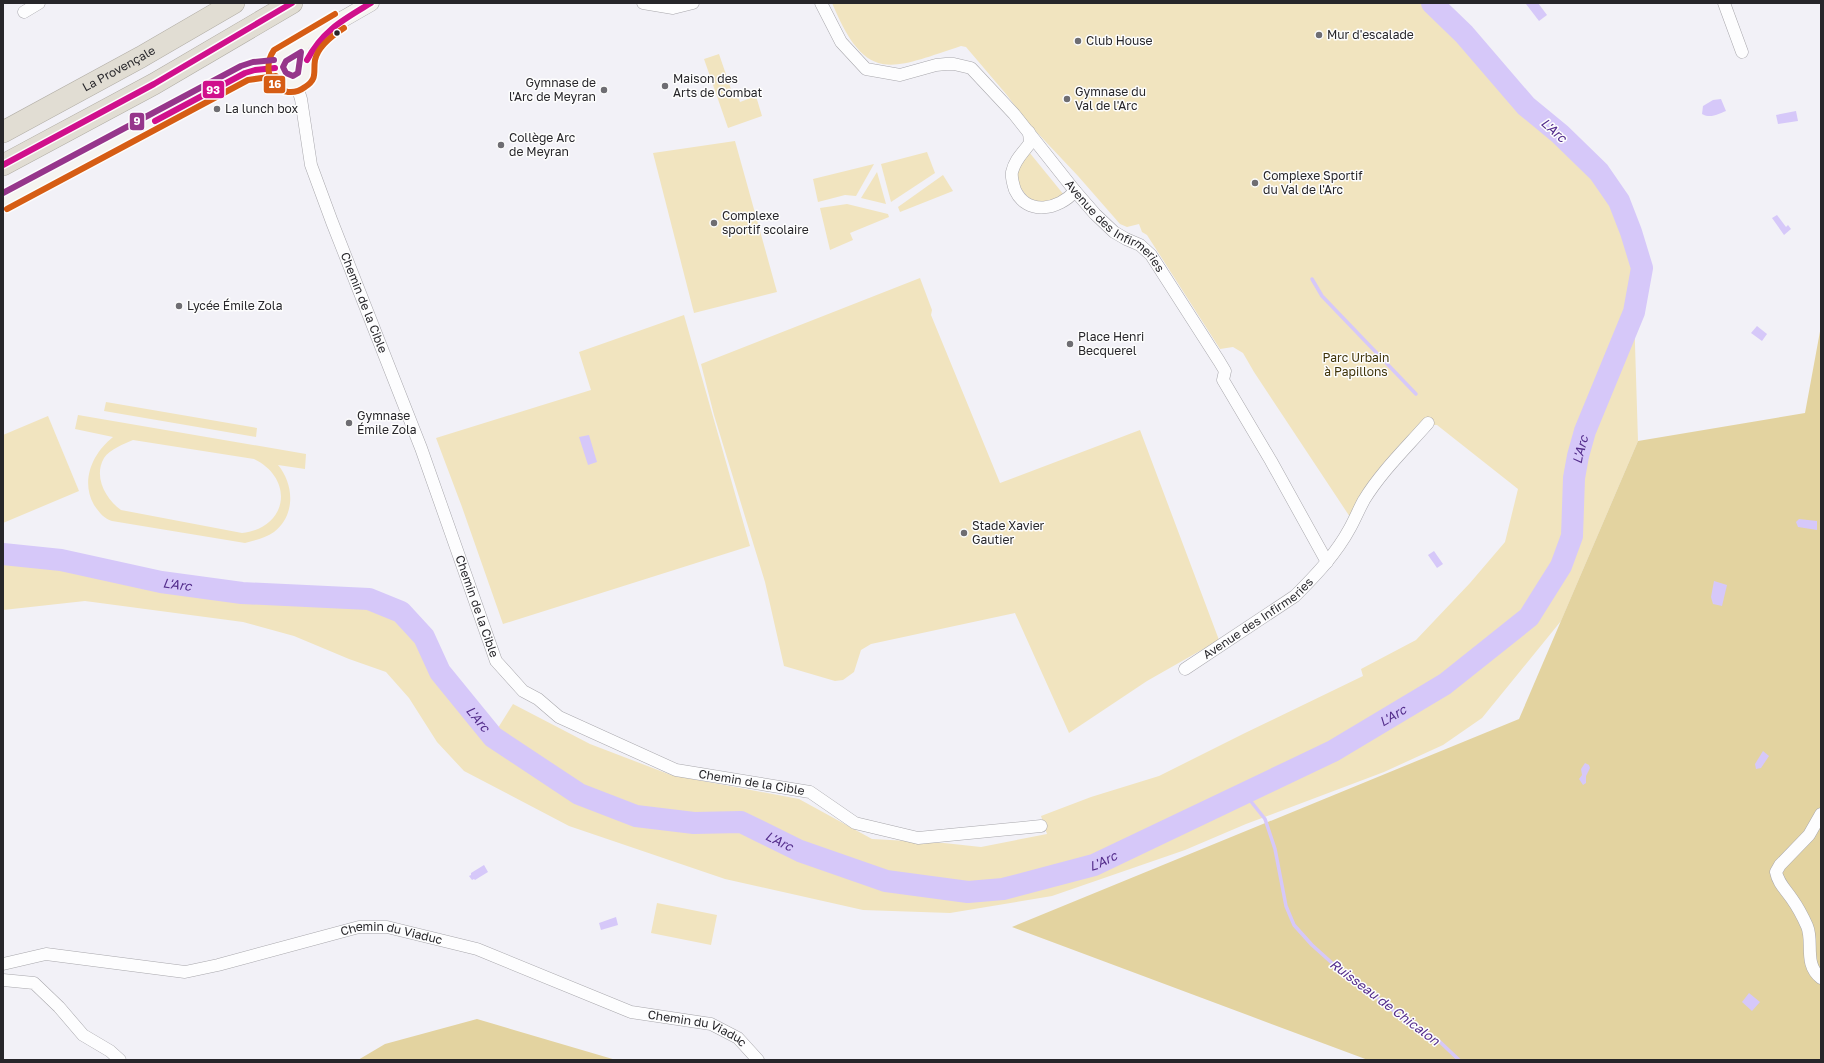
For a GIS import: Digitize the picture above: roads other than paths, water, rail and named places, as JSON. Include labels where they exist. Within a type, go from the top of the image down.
[{"type":"highway","name":"La Provençale","points":[[3,132],[141,57],[234,3]]},
{"type":"highway","points":[[3,165],[154,84],[292,3]]},
{"type":"main road","points":[[289,50],[299,52],[307,60],[309,69],[301,81],[288,84],[277,76],[275,68],[277,58],[280,55],[371,3]]},
{"type":"main road","points":[[307,60],[314,44],[327,29]]},
{"type":"main road","points":[[3,202],[245,73],[255,70],[275,68]]},
{"type":"street","points":[[24,12],[39,3]]},
{"type":"street","points":[[643,3],[673,8],[693,3]]},
{"type":"street","name":"Avenue des Infirmeries","points":[[821,3],[841,42],[866,69],[900,75],[936,65],[954,64],[970,68],[1014,114],[1075,191],[1114,232],[1126,239],[1140,244],[1155,260],[1225,371],[1223,380],[1271,461],[1327,562]]},
{"type":"street","points":[[1724,3],[1742,52]]},
{"type":"street","name":"Chemin de la Cible","points":[[296,83],[302,99],[311,165],[332,222],[420,448],[496,661],[523,691],[538,699],[559,717],[676,770],[810,792],[855,824],[918,838],[1041,826]]},
{"type":"street","points":[[1029,132],[1030,143],[1022,151],[1012,173],[1012,179],[1017,194],[1029,205],[1042,209],[1058,204],[1075,191]]},
{"type":"street","name":"Avenue des Infirmeries","points":[[1185,669],[1295,596],[1327,562],[1350,528],[1364,501],[1396,458],[1428,423]]},
{"type":"street","points":[[1821,814],[1809,835],[1780,865],[1776,872],[1778,880],[1793,900],[1808,927],[1809,956],[1817,974],[1821,978]]},
{"type":"street","name":"Chemin du Viaduc","points":[[3,964],[46,954],[185,972],[218,965],[359,926],[387,927],[477,949],[631,1012],[711,1024],[738,1038],[758,1060]]},
{"type":"street","points":[[3,980],[34,983],[59,1007],[83,1035],[110,1051],[120,1060]]},
{"type":"waterway","name":"L'Arc","points":[[3,554],[61,560],[161,582],[242,593],[369,599],[401,612],[424,637],[440,672],[493,737],[579,794],[636,816],[694,823],[741,822],[800,851],[886,881],[968,892],[1003,889],[1094,865],[1333,751],[1445,684],[1529,617],[1561,566],[1572,536],[1574,478],[1578,456],[1585,431],[1634,312],[1642,268],[1631,232],[1619,201],[1599,172],[1560,134],[1526,106],[1464,34],[1432,3]]},
{"type":"waterway","points":[[1312,279],[1322,296],[1416,394]]},
{"type":"waterway","name":"Ruisseau de Chicalon","points":[[1245,794],[1265,819],[1275,849],[1286,906],[1294,925],[1312,945],[1342,972],[1351,976],[1401,1017],[1438,1040],[1459,1060]]},
{"type":"place","name":"Mur d'escalade","points":[[1319,35]]},
{"type":"place","name":"Club House","points":[[1078,41]]},
{"type":"place","name":"Maison des Arts de Combat","points":[[665,86]]},
{"type":"place","name":"Gymnase de l'Arc de Meyran","points":[[604,90]]},
{"type":"place","name":"Gymnase du Val de l'Arc","points":[[1067,99]]},
{"type":"place","name":"La lunch box","points":[[217,109]]},
{"type":"place","name":"Collège Arc de Meyran","points":[[501,145]]},
{"type":"place","name":"Complexe Sportif du Val de l'Arc","points":[[1255,183]]},
{"type":"place","name":"Complexe sportif scolaire","points":[[714,223]]},
{"type":"place","name":"Lycée Émile Zola","points":[[179,306]]},
{"type":"place","name":"Place Henri Becquerel","points":[[1070,344]]},
{"type":"place","name":"Gymnase Émile Zola","points":[[349,423]]},
{"type":"place","name":"Stade Xavier Gautier","points":[[964,533]]},
{"type":"park label","name":"Parc Urbain à Papillons","points":[[1356,365]]}]
